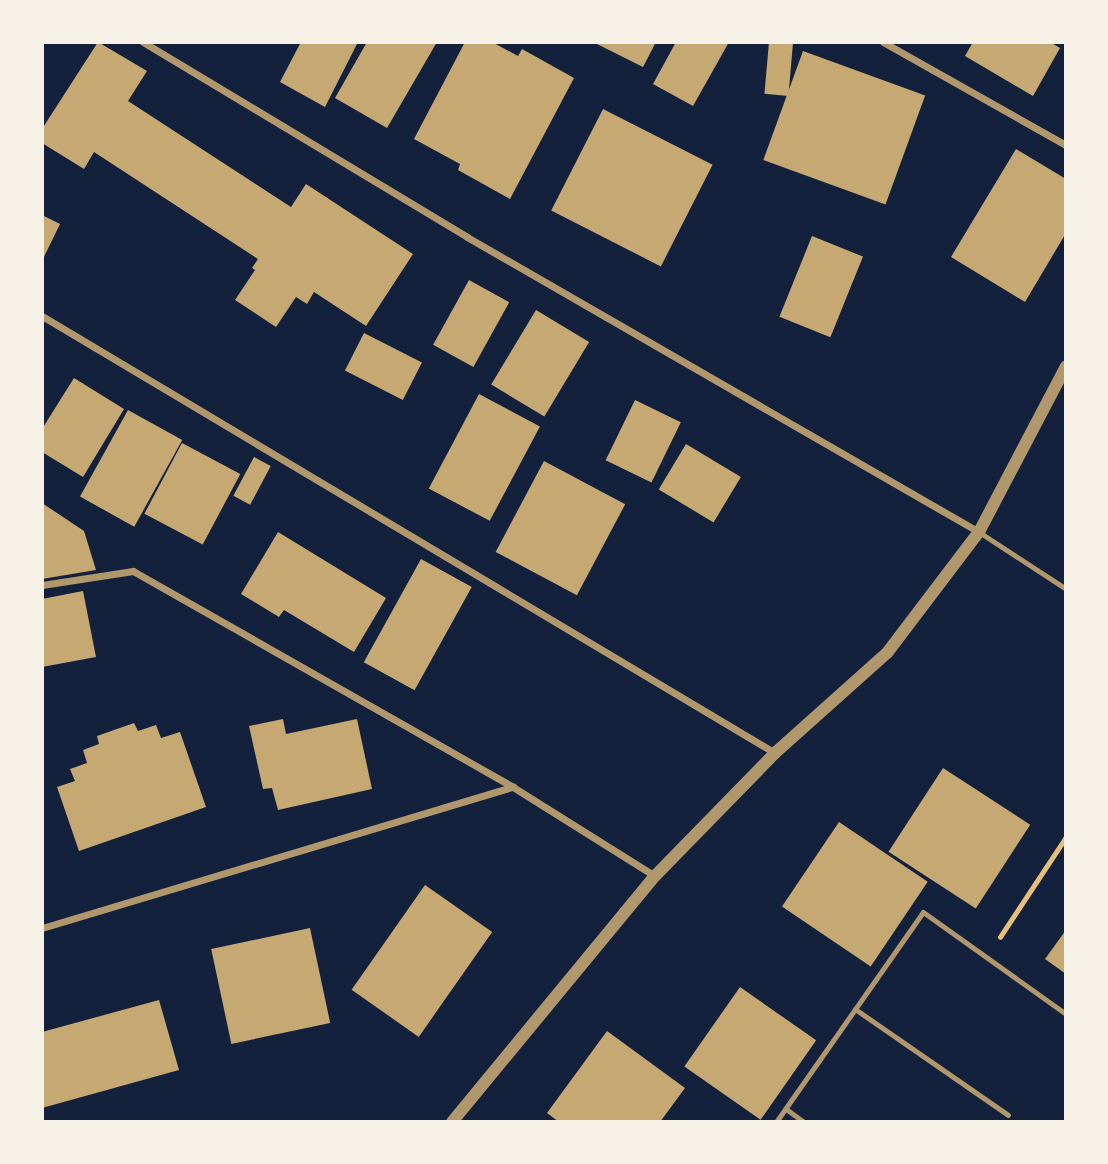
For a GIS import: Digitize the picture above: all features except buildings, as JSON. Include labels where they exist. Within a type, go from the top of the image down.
[{"type":"street","points":[[143,42],[479,244],[979,532]]},
{"type":"street","points":[[883,42],[1066,145]]},
{"type":"street","points":[[42,316],[775,753]]},
{"type":"street","points":[[452,1122],[655,876],[775,753],[887,653],[979,532],[1066,366]]},
{"type":"street","points":[[42,585],[133,571],[513,787],[655,876]]},
{"type":"street","points":[[42,928],[513,787]]},
{"type":"lane","points":[[979,532],[1066,589]]},
{"type":"lane","points":[[776,1122],[923,912],[1066,1014]]},
{"type":"lane","points":[[855,1009],[1008,1115]]},
{"type":"lane","points":[[786,1109],[804,1122]]},
{"type":"path","points":[[986,958],[1066,837]]}]
